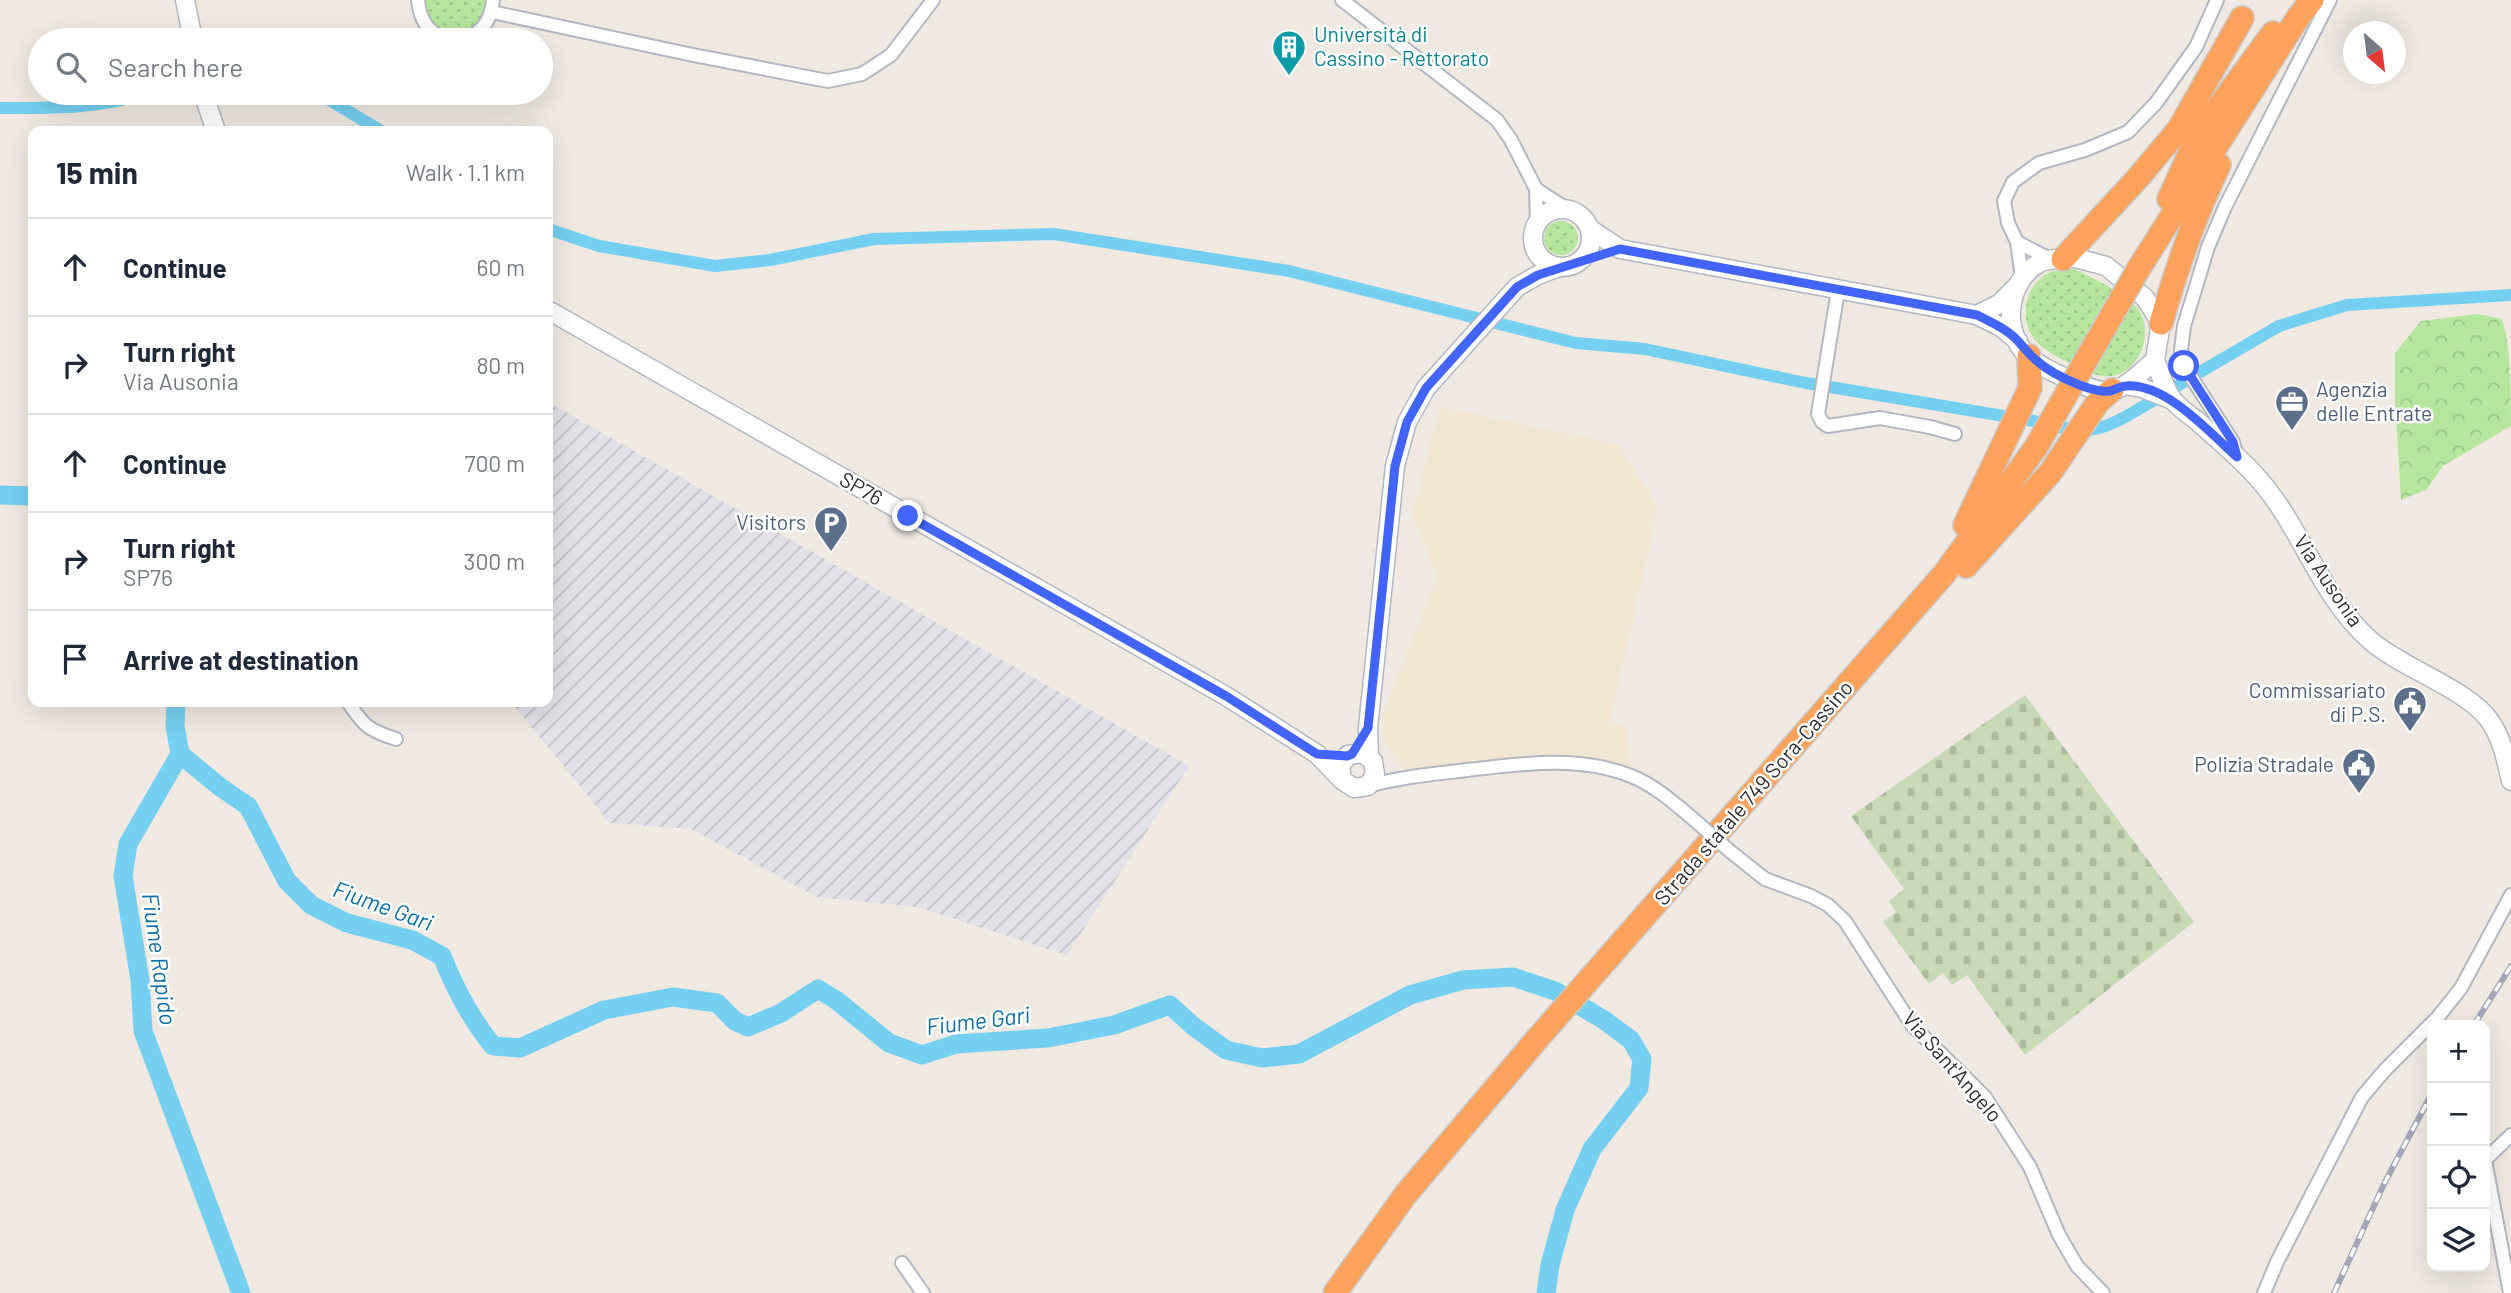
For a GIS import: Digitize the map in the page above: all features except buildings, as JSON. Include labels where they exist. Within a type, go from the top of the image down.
[{"type":"highway","name":"Strada statale 749 Sora-Cassino","points":[[2138,268],[2190,153],[2233,86],[2299,0]]},
{"type":"highway","name":"Strada statale 749 Sora-Cassino","points":[[1335,1293],[1406,1194],[1538,1038],[1893,636],[1945,573],[2036,447],[2138,268],[2312,0]]},
{"type":"highway","points":[[2190,153],[2246,9]]},
{"type":"highway","points":[[2058,260],[2137,180],[2179,129],[2246,9]]},
{"type":"highway","points":[[2161,323],[2174,275],[2207,191],[2241,120],[2284,41]]},
{"type":"highway","points":[[1893,636],[1957,540],[2031,387],[2023,349]]},
{"type":"highway","points":[[1893,636],[1958,574],[2050,473],[2098,401],[2119,388]]},
{"type":"street","points":[[186,0],[191,28]]},
{"type":"street","points":[[418,0],[419,12],[428,28]]},
{"type":"street","points":[[483,28],[493,6],[693,55],[828,81],[862,74],[891,55],[933,0]]},
{"type":"street","points":[[1342,0],[1497,120],[1511,140],[1536,189],[1537,222],[1533,232],[1533,245],[1517,287]]},
{"type":"street","points":[[2023,349],[2010,315],[2019,282],[2017,242],[2007,222],[2004,201],[2013,182],[2039,163],[2085,150],[2128,132],[2155,103],[2196,47],[2217,0]]},
{"type":"street","points":[[2237,457],[2233,442],[2184,366],[2181,350],[2184,326],[2208,247],[2225,207],[2330,0]]},
{"type":"street","points":[[207,105],[214,126]]},
{"type":"street","points":[[1536,189],[1581,215],[1590,229],[1620,249],[1977,315],[2001,327],[2023,349],[2055,373],[2099,391],[2119,388],[2155,360],[2161,323],[2145,298],[2106,266],[2076,258],[2040,261],[1999,304],[1977,315]]},
{"type":"street","points":[[1537,222],[1548,212],[1565,208]]},
{"type":"street","points":[[1581,261],[1590,246],[1590,229]]},
{"type":"street","points":[[2017,242],[2058,260]]},
{"type":"street","points":[[1533,245],[1542,260],[1559,267]]},
{"type":"street","points":[[1361,758],[1368,728],[1395,466],[1407,422],[1426,388],[1517,287],[1559,267],[1574,265],[1620,249]]},
{"type":"street","points":[[1838,290],[1819,410],[1820,418],[1828,426],[1880,418],[1955,434]]},
{"type":"street","name":"SP76","points":[[553,313],[1226,696],[1317,754],[1342,780]]},
{"type":"street","name":"Via Ausonia","points":[[2155,360],[2173,400]]},
{"type":"street","name":"Via Ausonia","points":[[2119,388],[2142,388],[2173,400],[2256,476],[2354,625],[2403,665],[2463,697],[2490,720],[2503,746],[2511,781]]},
{"type":"street","points":[[351,707],[372,732],[396,739]]},
{"type":"street","name":"SP76","points":[[1317,754],[1361,758]]},
{"type":"street","points":[[1361,758],[1376,774],[1367,786],[1354,788],[1342,780],[1340,766],[1361,758],[1398,778]]},
{"type":"street","name":"Via Sant'Angelo","points":[[1367,786],[1398,778],[1540,762],[1591,765],[1631,776],[1660,792],[1765,879],[1828,905],[1845,921],[1912,1025],[1985,1097],[2030,1167],[2059,1235],[2077,1266],[2103,1293]]},
{"type":"street","points":[[2264,1293],[2277,1262],[2362,1097],[2438,1017],[2461,988],[2511,895]]},
{"type":"street","points":[[2510,1293],[2493,1215],[2485,1160],[2511,1135]]},
{"type":"street","points":[[902,1263],[923,1293]]},
{"type":"shaded area","points":[[553,405],[1189,766],[1067,955],[917,907],[817,897],[691,829],[610,823],[515,707],[553,707]]},
{"type":"shaded area","points":[[1440,407],[1618,444],[1656,503],[1655,522],[1610,722],[1626,725],[1632,770],[1569,758],[1492,760],[1409,771],[1398,763],[1384,741],[1382,716],[1437,576],[1412,514]]},
{"type":"green space","points":[[425,0],[486,0],[484,14],[472,28],[439,28],[427,15]]},
{"type":"green space","points":[[1561,221],[1573,226],[1578,238],[1573,250],[1561,255],[1549,250],[1544,238],[1549,226]]},
{"type":"green space","points":[[2072,269],[2125,297],[2142,317],[2145,338],[2142,349],[2131,366],[2122,373],[2107,376],[2089,372],[2047,351],[2032,336],[2026,305],[2034,286],[2051,272]]},
{"type":"green space","points":[[2478,314],[2502,319],[2509,357],[2511,426],[2443,466],[2426,490],[2401,500],[2395,353],[2421,321]]},
{"type":"green space","points":[[2025,695],[2194,922],[2025,1055],[1967,975],[1952,985],[1943,973],[1929,984],[1883,922],[1896,912],[1889,901],[1904,889],[1851,816]]},
{"type":"waterway","points":[[0,108],[93,105]]},
{"type":"waterway","points":[[338,105],[373,126]]},
{"type":"waterway","points":[[553,231],[599,246],[715,266],[770,260],[874,239],[1054,234],[1289,271],[1576,343],[1645,349],[1806,383],[2071,429],[2085,430],[2109,425],[2154,400]]},
{"type":"waterway","points":[[2195,375],[2279,326],[2347,305],[2511,295]]},
{"type":"waterway","points":[[2172,389],[2187,380]]},
{"type":"waterway","points":[[0,495],[28,496]]},
{"type":"waterway","points":[[176,707],[175,726],[180,754]]},
{"type":"waterway","name":"Fiume Gari","points":[[180,754],[248,806],[287,881],[311,905],[347,923],[412,940],[442,956],[464,1003],[493,1046],[520,1048],[604,1010],[673,997],[717,1003],[735,1021],[748,1027],[781,1013],[818,989],[836,1000],[889,1043],[922,1055],[956,1044],[1048,1038],[1114,1025],[1170,1005],[1226,1050],[1262,1058],[1299,1054],[1410,995],[1463,980],[1513,977],[1555,991],[1604,1020],[1631,1040],[1642,1059],[1639,1088],[1592,1149],[1565,1210],[1550,1265],[1546,1293]]},
{"type":"waterway","name":"Fiume Rapido","points":[[180,754],[128,844],[123,876],[140,980],[143,1031],[241,1293]]},
{"type":"railway","points":[[2477,1020],[2511,966]]},
{"type":"railway","points":[[2334,1293],[2384,1184],[2427,1102]]},
{"type":"place","name":"Università di Cassino - Rettorato","points":[[1289,77]]},
{"type":"place","name":"Agenzia delle Entrate","points":[[2292,432]]},
{"type":"place","name":"Visitors","points":[[831,553]]},
{"type":"place","name":"Commissariato di P.S.","points":[[2410,733]]},
{"type":"place","name":"Polizia Stradale","points":[[2359,795]]},
{"type":"route","points":[[908,516],[1226,696],[1317,754],[1347,756],[1352,754],[1368,728],[1395,466],[1407,422],[1426,388],[1517,287],[1538,275],[1620,249],[1977,315],[2001,327],[2018,341],[2029,356],[2055,373],[2099,391],[2125,385],[2142,388],[2173,400],[2237,457],[2233,442],[2184,366]]}]
